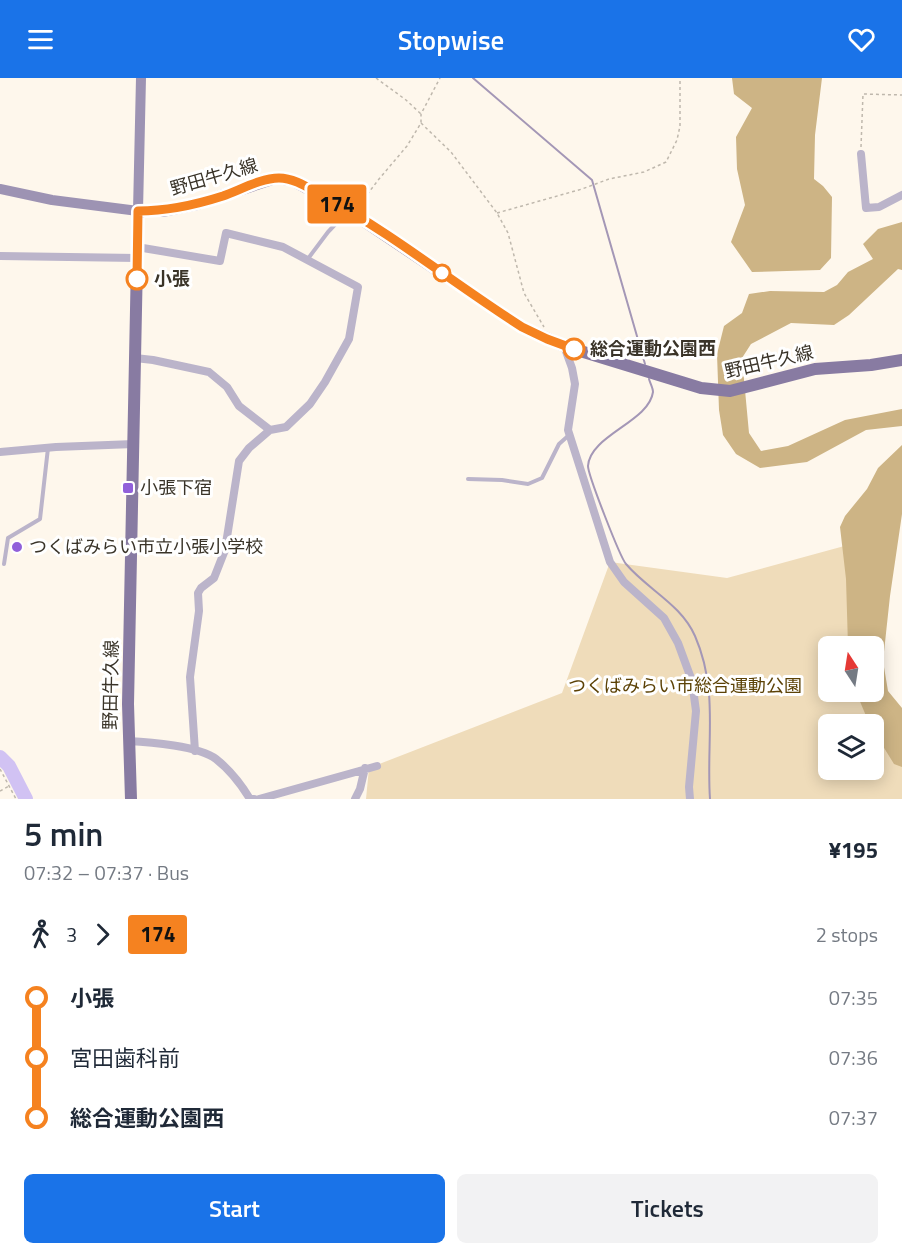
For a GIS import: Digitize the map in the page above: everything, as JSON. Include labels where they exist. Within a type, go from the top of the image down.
[{"type":"main road","name":"野田牛久線","points":[[131,799],[128,741],[138,211],[179,208],[264,181],[283,178],[300,183],[351,212],[497,311],[547,339],[701,388],[718,391],[737,390],[815,369],[902,360]]},
{"type":"street","points":[[0,189],[52,200],[138,211],[141,78]]},
{"type":"street","points":[[861,154],[866,208],[879,207],[902,195]]},
{"type":"street","points":[[0,256],[137,253],[220,261],[226,233],[283,247],[358,287],[349,339],[310,404],[286,427],[270,430],[249,448],[239,461],[225,550],[214,579],[198,593],[199,611],[190,677],[195,751]]},
{"type":"street","points":[[564,346],[575,384],[569,435],[610,562],[624,582],[664,618],[686,661],[692,681],[696,711],[688,787],[690,799]]},
{"type":"street","points":[[135,358],[162,361],[209,372],[227,387],[239,406],[270,430]]},
{"type":"street","points":[[0,452],[48,447],[134,444]]},
{"type":"street","points":[[128,741],[159,743],[214,758],[240,783],[250,799],[254,799]]},
{"type":"street","points":[[259,799],[377,766]]},
{"type":"street","points":[[355,799],[365,768]]},
{"type":"lane","points":[[307,260],[328,232],[351,212]]},
{"type":"lane","points":[[468,479],[502,480],[528,484],[542,478],[559,444],[569,435]]},
{"type":"lane","points":[[4,564],[8,538],[40,519],[44,501],[48,447]]},
{"type":"path","points":[[376,78],[421,114]]},
{"type":"path","points":[[351,212],[407,146],[421,123],[421,114],[440,78]]},
{"type":"path","points":[[497,213],[609,179],[644,172],[666,162],[677,140],[680,126],[680,78]]},
{"type":"path","points":[[861,154],[863,94],[902,95]]},
{"type":"path","points":[[421,123],[451,153],[497,213],[508,233],[524,292],[543,322],[547,339]]},
{"type":"path","points":[[0,769],[16,799]]},
{"type":"path","points":[[0,791],[10,785]]},
{"type":"green space","name":"つくばみらい市総合運動公園","points":[[859,542],[865,636],[818,636],[818,702],[875,702],[883,714],[818,714],[818,780],[884,780],[884,716],[902,745],[902,799],[366,799],[369,768],[562,693],[610,562],[727,578]]},
{"type":"shaded area","points":[[732,78],[822,78],[815,135],[814,179],[832,197],[831,258],[820,270],[752,272],[731,242],[745,205],[737,169],[736,137],[752,108],[734,94]]},
{"type":"shaded area","points":[[902,222],[902,270],[898,269],[849,315],[834,325],[791,323],[751,344],[742,358],[749,433],[761,451],[788,446],[845,420],[902,409],[902,426],[866,430],[807,462],[760,468],[736,454],[723,435],[719,410],[717,354],[724,326],[742,313],[749,294],[770,291],[824,292],[837,285],[848,272],[873,259],[863,244],[878,229]]},
{"type":"shaded area","points":[[902,445],[902,514],[884,652],[884,636],[848,636],[846,579],[840,527],[845,516],[867,489],[878,468]]},
{"type":"shaded area","points":[[884,667],[888,691],[902,708],[902,767],[894,764],[884,748],[884,714],[865,714],[860,702],[884,702]]},
{"type":"waterway","points":[[473,78],[592,180],[645,364]]},
{"type":"waterway","points":[[649,379],[653,389],[649,403],[598,446],[591,455],[588,466],[605,516],[626,564],[673,606],[695,636],[707,677],[709,697],[710,799]]},
{"type":"waterway","points":[[0,757],[9,766],[26,799]]},
{"type":"bus line","name":"174","points":[[137,279],[138,211],[162,211],[197,204],[264,181],[283,178],[300,183],[349,211],[522,327],[574,349]]},
{"type":"place","name":"小張","points":[[137,279]]},
{"type":"place","name":"総合運動公園西","points":[[574,349]]},
{"type":"place","name":"小張下宿","points":[[128,488]]},
{"type":"place","name":"つくばみらい市立小張小学校","points":[[17,547]]}]
